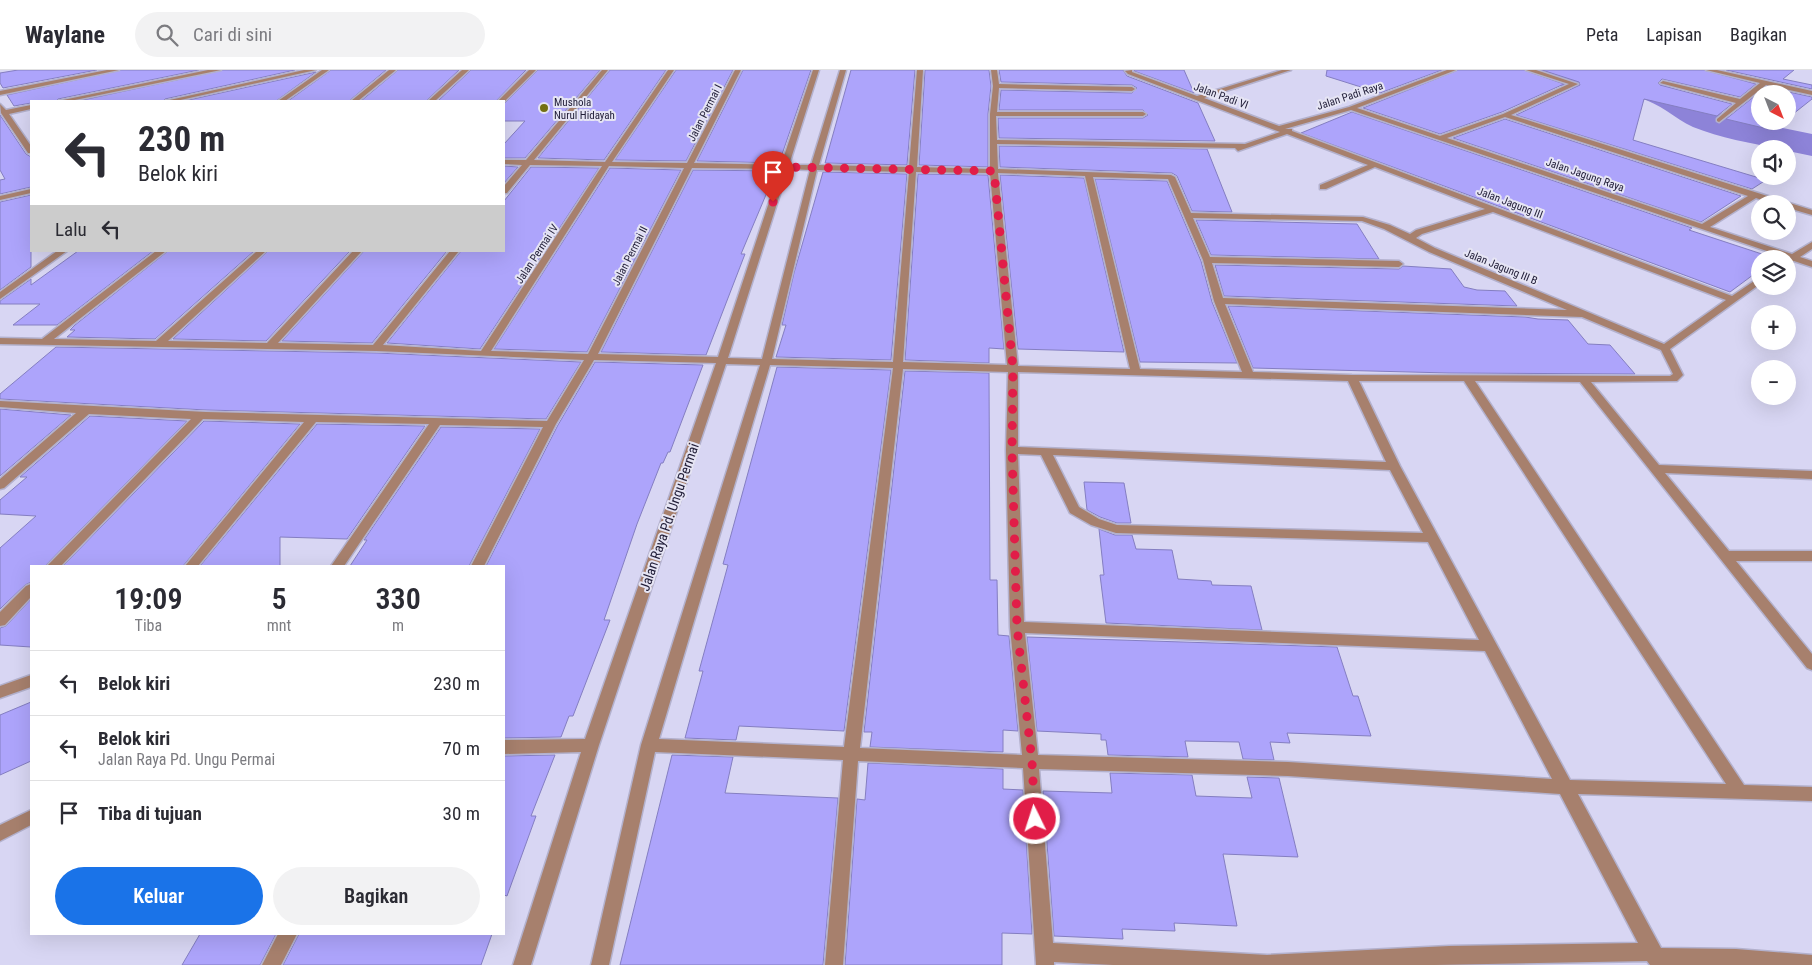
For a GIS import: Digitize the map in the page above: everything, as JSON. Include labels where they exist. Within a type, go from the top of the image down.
[{"type":"street","points":[[0,93],[116,70]]},
{"type":"street","points":[[65,100],[218,70]]},
{"type":"street","points":[[173,100],[313,70]]},
{"type":"street","points":[[282,100],[326,70]]},
{"type":"street","points":[[355,100],[393,70]]},
{"type":"street","points":[[432,100],[466,70]]},
{"type":"street","points":[[502,100],[533,70]]},
{"type":"street","points":[[505,190],[605,70]]},
{"type":"street","name":"Jalan Permai IV","points":[[484,354],[607,164],[671,70]]},
{"type":"street","name":"Jalan Permai I","points":[[690,166],[738,70]]},
{"type":"street","name":"Jalan Raya Pd. Ungu Permai","points":[[522,965],[591,745],[722,360],[816,70]]},
{"type":"street","points":[[600,965],[649,745],[766,362],[814,168],[843,70]]},
{"type":"street","points":[[834,965],[851,754],[898,366],[920,70]]},
{"type":"street","points":[[994,70],[996,86],[993,114],[994,171],[1013,369],[1012,450],[1017,627],[1032,762],[1044,958],[1249,964],[1450,960],[1736,958],[1812,964]]},
{"type":"street","name":"Jalan Padi VI","points":[[1129,70],[1130,73],[1285,130]]},
{"type":"street","points":[[1198,98],[1288,70]]},
{"type":"street","name":"Jalan Padi Raya","points":[[1229,152],[1453,70]]},
{"type":"street","points":[[1441,138],[1505,115],[1576,84],[1529,70]]},
{"type":"street","points":[[1709,70],[1812,92]]},
{"type":"street","points":[[1720,120],[1765,82]]},
{"type":"street","points":[[1663,83],[1742,102]]},
{"type":"street","points":[[996,86],[1132,89]]},
{"type":"street","points":[[211,100],[230,88]]},
{"type":"street","points":[[2,110],[30,107]]},
{"type":"street","name":"Jalan Jagung Raya","points":[[1351,108],[1702,227],[1763,250]]},
{"type":"street","points":[[2,110],[22,132],[30,149]]},
{"type":"street","points":[[993,114],[1143,114]]},
{"type":"street","points":[[1505,115],[1755,195]]},
{"type":"street","name":"Jalan Jagung III","points":[[1285,130],[1491,210],[1732,299]]},
{"type":"street","points":[[994,142],[1245,146]]},
{"type":"street","points":[[505,162],[1172,176],[1207,260],[1219,301],[1249,375]]},
{"type":"street","points":[[1323,187],[1374,164]]},
{"type":"street","name":"Jalan Permai II","points":[[479,565],[550,424],[591,357],[690,166]]},
{"type":"street","points":[[1088,174],[1136,372]]},
{"type":"street","points":[[0,198],[30,191]]},
{"type":"street","points":[[1702,227],[1751,197]]},
{"type":"street","points":[[1796,208],[1812,213]]},
{"type":"street","points":[[1410,238],[1419,232],[1491,210]]},
{"type":"street","name":"Jalan Jagung III B","points":[[1187,215],[1363,219],[1387,226],[1421,245],[1665,348]]},
{"type":"street","points":[[1796,256],[1812,245]]},
{"type":"street","points":[[0,296],[62,252]]},
{"type":"street","points":[[45,341],[161,252]]},
{"type":"street","points":[[160,343],[261,252]]},
{"type":"street","points":[[271,345],[357,252]]},
{"type":"street","points":[[376,348],[454,252]]},
{"type":"street","points":[[1207,260],[1400,264]]},
{"type":"street","name":"Jalan Jagung Raya","points":[[1796,261],[1812,264]]},
{"type":"street","points":[[0,341],[271,345],[484,354],[1352,378],[1673,379],[1678,375],[1677,371],[1665,348],[1751,286]]},
{"type":"street","points":[[1219,301],[1587,314]]},
{"type":"street","points":[[1467,377],[1740,792]]},
{"type":"street","points":[[1352,378],[1394,466],[1656,958]]},
{"type":"street","points":[[1584,380],[1810,661]]},
{"type":"street","points":[[0,404],[85,411],[200,416],[550,424]]},
{"type":"street","points":[[0,485],[85,411]]},
{"type":"street","points":[[54,565],[200,416]]},
{"type":"street","points":[[192,565],[313,418]]},
{"type":"street","points":[[338,565],[438,420]]},
{"type":"street","points":[[1012,450],[1394,466]]},
{"type":"street","points":[[1046,451],[1074,510],[1095,522],[1116,529],[1434,538]]},
{"type":"street","points":[[1654,469],[1812,475]]},
{"type":"street","points":[[1726,556],[1812,556]]},
{"type":"street","points":[[0,621],[30,590]]},
{"type":"street","points":[[1017,627],[1489,646]]},
{"type":"street","points":[[0,692],[30,680]]},
{"type":"street","points":[[505,747],[591,745]]},
{"type":"street","points":[[649,745],[1032,762],[1288,769],[1566,788],[1812,794]]},
{"type":"street","points":[[0,833],[30,817]]},
{"type":"street","points":[[271,965],[287,935]]},
{"type":"building","points":[[18,70],[97,70],[3,88],[0,83],[0,73]]},
{"type":"building","points":[[121,70],[199,70],[57,100],[30,100],[30,103],[14,106],[7,95]]},
{"type":"building","points":[[223,70],[295,70],[164,100],[83,100]]},
{"type":"building","points":[[331,70],[386,70],[350,100],[289,100]]},
{"type":"building","points":[[398,70],[459,70],[427,100],[362,100]]},
{"type":"building","points":[[471,70],[526,70],[497,100],[439,100]]},
{"type":"building","points":[[538,70],[600,70],[525,158],[505,158],[505,143],[525,121],[505,121],[505,103]]},
{"type":"building","points":[[610,70],[666,70],[604,160],[538,158]]},
{"type":"building","points":[[676,70],[733,70],[686,161],[615,160]]},
{"type":"building","points":[[743,70],[811,70],[779,163],[697,161]]},
{"type":"building","points":[[851,70],[915,70],[907,165],[825,163]]},
{"type":"building","points":[[925,70],[989,70],[991,86],[988,114],[988,167],[919,165]]},
{"type":"building","points":[[999,70],[1123,70],[1127,76],[1198,103],[1215,141],[999,138],[998,118],[1143,118],[1148,115],[1143,110],[999,110],[1001,90],[1132,93],[1137,88],[1132,85],[1001,82]]},
{"type":"building","points":[[1184,70],[1194,93],[1134,71]]},
{"type":"building","points":[[1327,70],[1442,70],[1380,93],[1326,76]]},
{"type":"building","points":[[1458,70],[1524,70],[1564,84],[1502,112],[1440,134],[1363,108]]},
{"type":"building","points":[[1542,70],[1704,70],[1756,84],[1751,85],[1751,88],[1740,97],[1662,79],[1658,83],[1660,85],[1732,104],[1717,116],[1644,99],[1633,140],[1751,175],[1751,185],[1758,185],[1752,189],[1516,115],[1580,85],[1579,82]]},
{"type":"building","points":[[1726,70],[1794,70],[1783,79],[1812,85],[1812,89]]},
{"type":"building","points":[[316,72],[277,100],[189,100]]},
{"type":"building","points":[[1796,94],[1812,97],[1796,112]]},
{"type":"building","points":[[1751,99],[1751,125],[1726,119]]},
{"type":"building","points":[[1352,112],[1692,228],[1689,230],[1751,250],[1751,276],[1730,292],[1301,133]]},
{"type":"building","points":[[0,115],[26,154],[30,156],[30,187],[0,194],[0,180],[5,179],[0,170]]},
{"type":"building","points":[[1505,119],[1741,196],[1701,222],[1453,138]]},
{"type":"building","points":[[999,146],[1207,149],[1232,212],[1192,211],[1177,176],[1172,173],[1000,167]]},
{"type":"building","points":[[505,166],[518,167],[505,182]]},
{"type":"building","points":[[531,167],[599,168],[480,349],[387,343],[460,252],[505,252],[505,200]]},
{"type":"building","points":[[610,168],[681,170],[587,352],[494,349]]},
{"type":"building","points":[[693,170],[776,171],[741,254],[745,254],[706,355],[601,352]]},
{"type":"building","points":[[823,172],[907,174],[891,360],[776,357],[786,325],[782,325],[794,273]]},
{"type":"building","points":[[918,174],[988,175],[1004,349],[989,348],[989,363],[905,360]]},
{"type":"building","points":[[1000,175],[1084,178],[1124,352],[1018,349]]},
{"type":"building","points":[[1095,179],[1167,181],[1201,261],[1212,302],[1237,363],[1140,362]]},
{"type":"building","points":[[30,195],[31,267],[0,290],[0,202]]},
{"type":"building","points":[[1196,220],[1357,224],[1379,259],[1211,255]]},
{"type":"building","points":[[77,252],[152,252],[57,325],[13,325],[40,304],[0,304],[0,301],[31,279],[31,285]]},
{"type":"building","points":[[167,252],[253,252],[155,339],[67,337],[75,330],[70,330]]},
{"type":"building","points":[[267,252],[349,252],[266,341],[173,339]]},
{"type":"building","points":[[363,252],[446,252],[372,343],[282,341]]},
{"type":"building","points":[[1215,265],[1399,269],[1403,266],[1451,269],[1464,287],[1477,290],[1505,291],[1517,306],[1224,296]]},
{"type":"building","points":[[1228,306],[1568,320],[1588,344],[1610,345],[1635,374],[1449,373],[1253,368]]},
{"type":"building","points":[[56,347],[376,353],[581,362],[546,419],[206,410],[0,399],[0,394]]},
{"type":"building","points":[[595,362],[703,365],[670,452],[668,452],[663,463],[661,463],[637,524],[604,620],[610,620],[573,716],[569,716],[561,737],[505,738],[505,565],[487,565],[558,425]]},
{"type":"building","points":[[777,367],[891,370],[844,731],[739,726],[736,740],[685,738],[703,671],[699,671],[728,565],[723,564]]},
{"type":"building","points":[[905,371],[989,373],[990,580],[997,580],[998,635],[1009,636],[1018,731],[1003,730],[1003,752],[870,747],[872,732],[864,732]]},
{"type":"building","points":[[0,409],[71,415],[0,476]]},
{"type":"building","points":[[90,416],[187,421],[46,565],[30,565],[30,582],[0,609],[0,548],[36,516],[0,514],[0,500],[27,477],[20,477]]},
{"type":"building","points":[[204,421],[300,424],[184,565],[64,565]]},
{"type":"building","points":[[317,424],[425,426],[347,539],[280,537],[280,565],[201,565]]},
{"type":"building","points":[[441,427],[540,429],[470,565],[351,565],[367,540],[364,540]]},
{"type":"building","points":[[1084,482],[1124,483],[1131,523],[1117,523],[1087,510]]},
{"type":"building","points":[[1099,529],[1115,535],[1132,535],[1136,549],[1172,550],[1178,579],[1211,581],[1212,585],[1251,586],[1262,630],[1106,623],[1100,575],[1104,575]]},
{"type":"building","points":[[30,600],[30,647],[0,645],[0,628],[6,626]]},
{"type":"building","points":[[1027,637],[1337,647],[1353,696],[1358,696],[1371,736],[1287,733],[1290,743],[1270,742],[1274,760],[1243,759],[1239,742],[1185,741],[1188,757],[1108,755],[1106,740],[1101,740],[1101,734],[1037,731]]},
{"type":"building","points":[[30,702],[30,761],[0,775],[0,715]]},
{"type":"building","points":[[555,755],[531,816],[536,816],[507,896],[505,895],[505,756]]},
{"type":"building","points":[[672,755],[733,757],[725,793],[838,798],[823,965],[620,965]]},
{"type":"building","points":[[868,763],[1003,769],[1003,789],[1023,790],[1032,934],[1002,933],[1002,965],[845,965],[857,799],[865,800]]},
{"type":"building","points":[[1110,773],[1192,775],[1196,796],[1252,798],[1247,777],[1279,778],[1298,857],[1223,854],[1237,926],[1174,923],[1175,931],[1122,929],[1123,939],[1054,936],[1043,791],[1112,793]]},
{"type":"building","points":[[199,935],[275,935],[260,965],[182,965]]},
{"type":"building","points":[[298,935],[492,935],[481,965],[283,965]]},
{"type":"waterway","points":[[1545,70],[1581,80],[1646,89],[1675,100],[1705,119],[1737,129],[1812,145]]},
{"type":"place","name":"Mushola Nurul Hidayah","points":[[544,108]]},
{"type":"route","points":[[773,202],[784,167],[994,171],[1013,369],[1012,450],[1017,627],[1032,762],[1035,819]]}]
